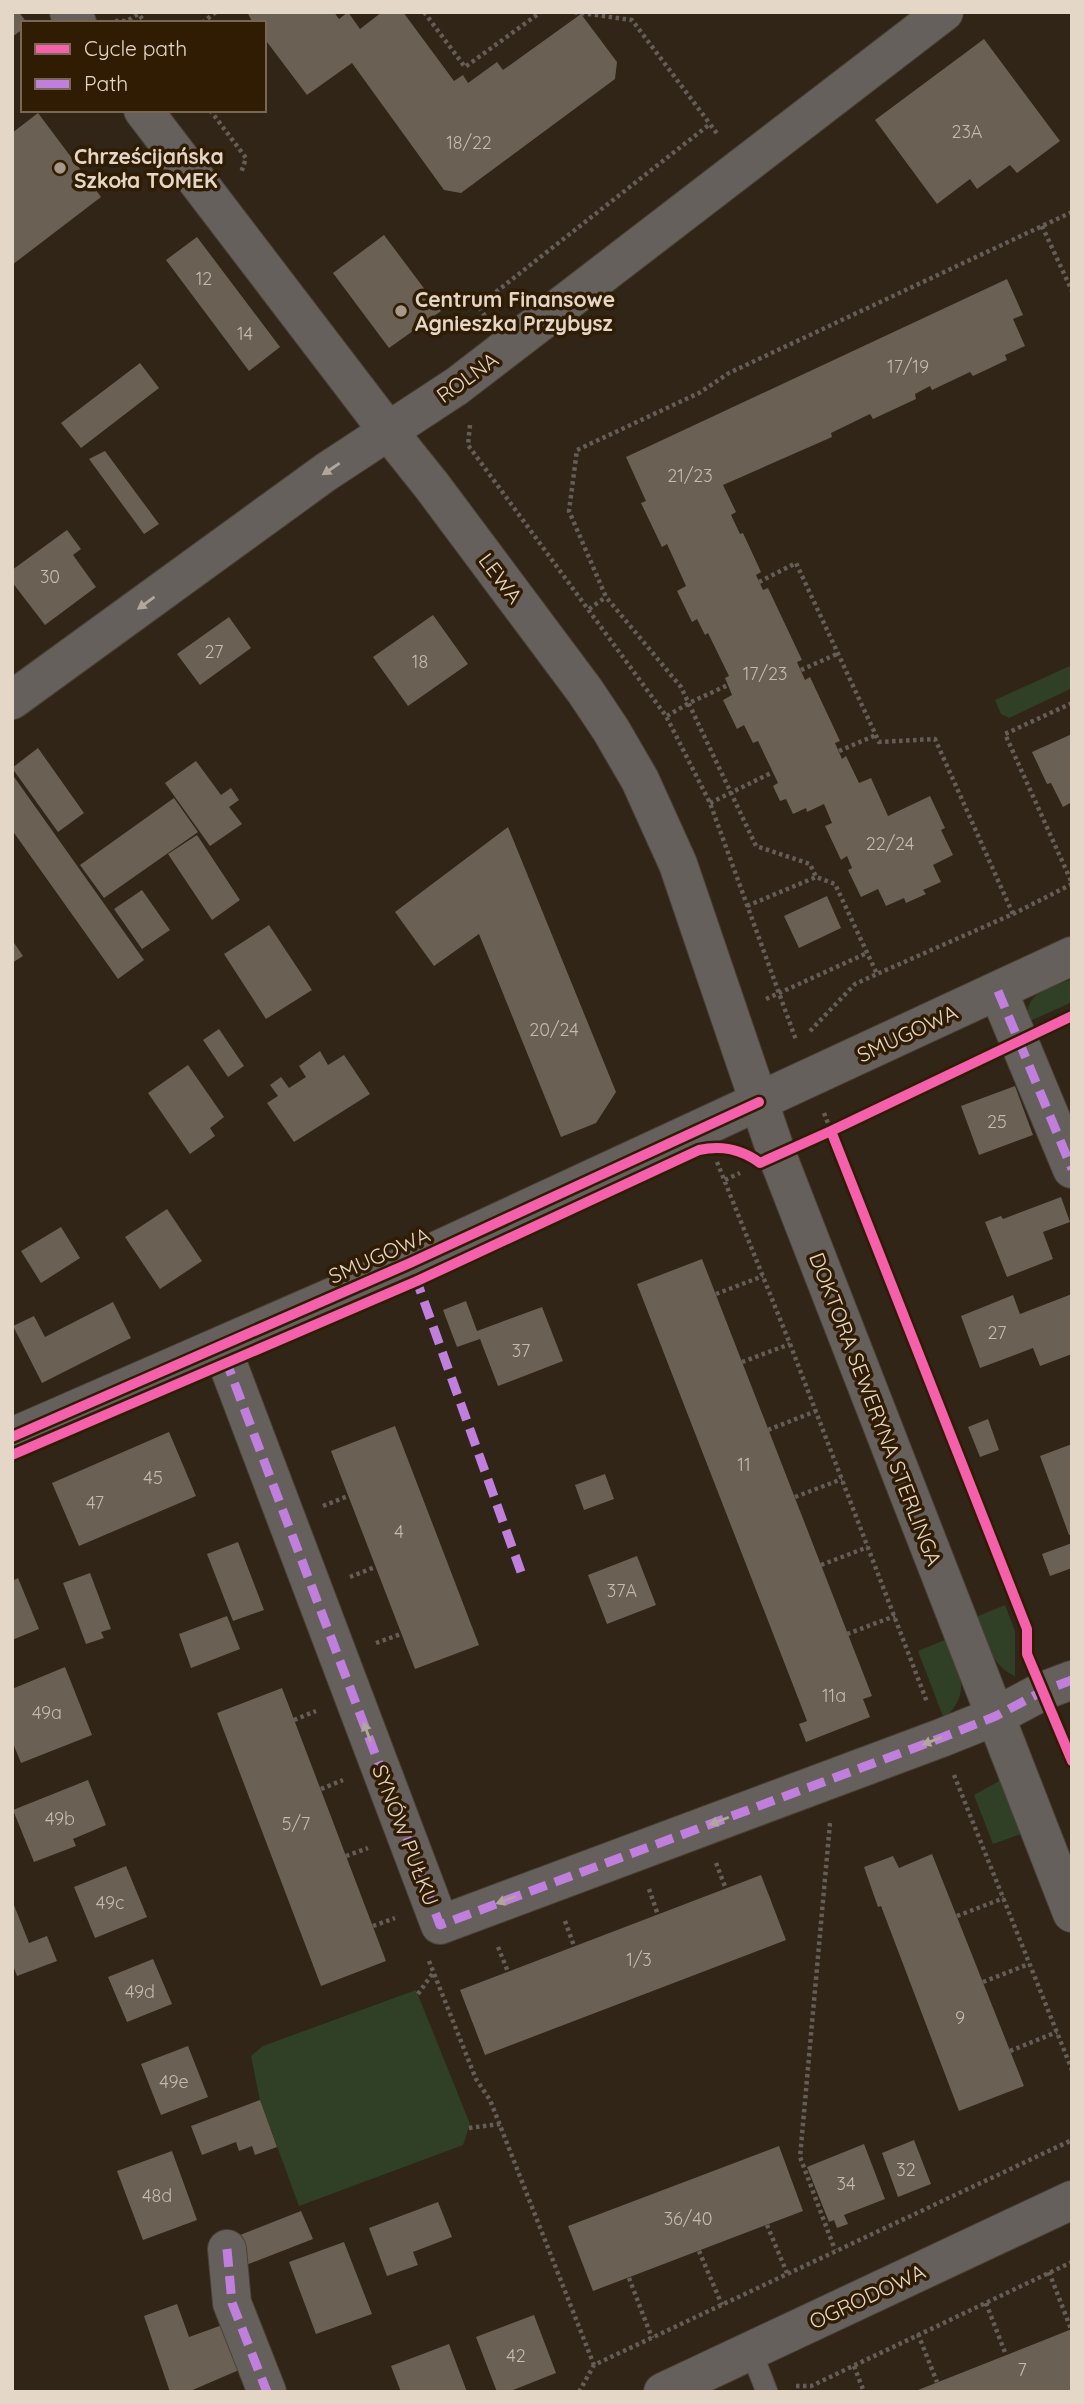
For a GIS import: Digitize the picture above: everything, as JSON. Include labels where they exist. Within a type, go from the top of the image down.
[{"type":"street","name":"ROLNA","points":[[12,700],[326,472],[457,386],[944,12]]},
{"type":"street","name":"LEWA","points":[[145,112],[432,486],[585,691],[617,740],[640,780],[678,864],[759,1102]]},
{"type":"street","name":"SMUGOWA","points":[[12,1437],[410,1263],[1072,956]]},
{"type":"street","points":[[998,990],[1072,1169]]},
{"type":"street","name":"DOKTORA SEWERYNA STERLINGA","points":[[759,1102],[777,1155],[1072,1913]]},
{"type":"street","name":"SYNÓW PUŁKU","points":[[220,1346],[440,1925],[996,1716]]},
{"type":"street","points":[[996,1716],[1043,1691],[1072,1680]]},
{"type":"street","name":"OGRODOWA","points":[[663,2392],[1072,2200]]},
{"type":"street","points":[[226,2249],[232,2303],[267,2392]]},
{"type":"lane","points":[[751,2351],[766,2389]]},
{"type":"path","points":[[424,12],[466,67],[541,12]]},
{"type":"path","points":[[574,12],[632,20],[722,141]]},
{"type":"path","points":[[127,21],[138,13],[144,21]]},
{"type":"path","points":[[83,17],[115,21]]},
{"type":"path","points":[[211,112],[246,159],[239,181]]},
{"type":"path","points":[[486,317],[478,306],[710,124]]},
{"type":"path","points":[[816,877],[810,864],[756,846],[681,687],[606,597],[569,511],[577,450],[699,393],[729,373],[1072,212]]},
{"type":"path","points":[[1042,226],[1072,292]]},
{"type":"path","points":[[470,418],[468,445],[666,716],[710,803],[778,994]]},
{"type":"path","points":[[759,582],[796,563],[879,742],[935,739],[1013,914]]},
{"type":"path","points":[[589,608],[606,597]]},
{"type":"path","points":[[801,670],[837,654]]},
{"type":"path","points":[[666,716],[728,685]]},
{"type":"path","points":[[798,1044],[855,984],[1013,914],[1072,883],[1005,734],[1072,703]]},
{"type":"path","points":[[839,751],[876,736]]},
{"type":"path","points":[[710,803],[773,772]]},
{"type":"path","points":[[747,906],[816,877],[835,884],[877,974]]},
{"type":"path","points":[[728,1016],[867,953]]},
{"type":"path","points":[[777,1155],[844,1125]]},
{"type":"path","points":[[831,1130],[836,1143]]},
{"type":"path","points":[[714,1154],[764,1276],[928,1704]]},
{"type":"path","points":[[716,1294],[764,1276]]},
{"type":"path","points":[[742,1362],[790,1343]]},
{"type":"path","points":[[768,1430],[816,1411]]},
{"type":"path","points":[[795,1497],[842,1479]]},
{"type":"path","points":[[821,1565],[868,1547]]},
{"type":"path","points":[[848,1634],[895,1616]]},
{"type":"path","points":[[369,1646],[401,1634]]},
{"type":"path","points":[[953,1771],[1072,2070]]},
{"type":"path","points":[[831,1815],[800,2157],[835,2250]]},
{"type":"path","points":[[646,1882],[658,1915]]},
{"type":"path","points":[[957,1916],[1004,1898]]},
{"type":"path","points":[[495,1939],[508,1972]]},
{"type":"path","points":[[426,1953],[476,2079],[490,2100],[500,2124],[594,2365]]},
{"type":"path","points":[[983,1982],[1030,1964]]},
{"type":"path","points":[[418,1994],[434,1972]]},
{"type":"path","points":[[1010,2051],[1057,2032]]},
{"type":"path","points":[[469,2128],[500,2124]]},
{"type":"path","points":[[579,2392],[594,2365],[1072,2140]]},
{"type":"path","points":[[767,2224],[787,2273]]},
{"type":"path","points":[[699,2251],[722,2305]]},
{"type":"path","points":[[766,2389],[811,2386],[1072,2262]]},
{"type":"path","points":[[1049,2273],[1071,2329]]},
{"type":"path","points":[[629,2277],[652,2338]]},
{"type":"path","points":[[986,2303],[1006,2355]]},
{"type":"path","points":[[918,2334],[937,2382]]},
{"type":"path","points":[[853,2365],[864,2392]]},
{"type":"green space","points":[[1072,665],[1072,688],[1009,718],[1001,714],[995,700]]},
{"type":"green space","points":[[1072,979],[1072,1002],[1028,1022],[1030,1004],[1034,998],[1047,989]]},
{"type":"green space","points":[[1005,1605],[1015,1631],[1015,1676],[1007,1672],[995,1659],[976,1617]]},
{"type":"green space","points":[[945,1640],[961,1681],[961,1690],[959,1699],[944,1719],[918,1651]]},
{"type":"green space","points":[[1001,1780],[1021,1834],[993,1844],[974,1795]]},
{"type":"green space","points":[[416,1990],[470,2124],[463,2145],[299,2206],[260,2100],[251,2056],[263,2046]]},
{"type":"building","points":[[12,12],[19,12],[26,21],[21,21],[21,30],[12,37]]},
{"type":"building","points":[[247,12],[334,12],[339,19],[348,12],[360,29],[382,12],[403,12],[454,81],[463,75],[468,83],[497,62],[503,70],[581,14],[617,62],[615,79],[461,193],[444,190],[352,63],[307,95],[266,41],[266,21],[252,21]]},
{"type":"building","points":[[984,39],[1060,141],[1017,173],[1010,165],[977,189],[970,179],[937,204],[875,120]]},
{"type":"building","points":[[38,113],[101,197],[12,265],[12,133]]},
{"type":"building","points":[[384,235],[441,311],[389,348],[333,273]]},
{"type":"building","points":[[197,237],[280,347],[249,371],[166,260]]},
{"type":"building","points":[[1007,279],[1023,315],[1013,319],[1025,346],[1005,355],[1007,360],[973,376],[970,372],[932,390],[930,386],[915,394],[916,399],[873,419],[870,414],[831,433],[832,437],[723,485],[736,512],[731,515],[740,534],[743,533],[761,572],[756,575],[763,590],[768,588],[802,660],[797,662],[805,680],[810,677],[840,741],[835,743],[842,759],[846,756],[859,783],[871,778],[888,816],[930,796],[945,828],[941,830],[953,855],[933,865],[941,882],[923,890],[926,894],[906,903],[904,898],[886,906],[878,889],[861,897],[848,870],[852,868],[847,856],[841,860],[825,826],[832,823],[824,804],[807,812],[806,808],[793,814],[786,799],[780,801],[773,786],[778,783],[758,741],[753,743],[744,725],[737,729],[723,700],[732,695],[725,678],[729,676],[708,633],[705,635],[697,619],[692,622],[677,591],[686,586],[667,544],[662,547],[641,503],[646,501],[626,457]]},
{"type":"building","points":[[140,363],[159,388],[81,448],[61,423]]},
{"type":"building","points":[[105,451],[159,524],[144,534],[89,459]]},
{"type":"building","points":[[67,530],[81,549],[73,555],[96,587],[45,625],[12,582],[12,570]]},
{"type":"building","points":[[433,615],[468,664],[408,706],[373,657]]},
{"type":"building","points":[[229,617],[251,648],[200,685],[177,654]]},
{"type":"building","points":[[1072,734],[1072,802],[1063,807],[1051,783],[1047,784],[1032,752]]},
{"type":"building","points":[[38,748],[84,813],[58,832],[12,768]]},
{"type":"building","points":[[196,761],[221,795],[231,788],[239,800],[229,807],[242,824],[210,846],[165,783]]},
{"type":"building","points":[[12,774],[144,960],[118,979],[12,830]]},
{"type":"building","points":[[174,798],[198,832],[104,898],[80,865]]},
{"type":"building","points":[[508,827],[616,1092],[596,1123],[561,1137],[479,934],[434,966],[395,912]]},
{"type":"building","points":[[197,835],[240,900],[212,920],[168,854]]},
{"type":"building","points":[[142,890],[170,930],[142,949],[114,909]]},
{"type":"building","points":[[827,896],[841,928],[799,948],[784,916]]},
{"type":"building","points":[[269,925],[312,990],[266,1019],[224,954]]},
{"type":"building","points":[[12,940],[23,956],[12,963]]},
{"type":"building","points":[[219,1029],[244,1066],[228,1077],[203,1040]]},
{"type":"building","points":[[320,1051],[328,1065],[344,1055],[370,1094],[294,1142],[267,1103],[278,1096],[270,1085],[281,1077],[289,1088],[306,1077],[299,1066]]},
{"type":"building","points":[[188,1065],[224,1117],[210,1128],[215,1136],[190,1154],[148,1093]]},
{"type":"building","points":[[1015,1086],[1033,1135],[979,1155],[961,1106]]},
{"type":"building","points":[[1061,1197],[1070,1222],[1043,1232],[1053,1259],[1007,1277],[985,1222],[1001,1216],[1003,1219]]},
{"type":"building","points":[[167,1209],[202,1261],[160,1289],[125,1237]]},
{"type":"building","points":[[61,1227],[80,1258],[41,1283],[21,1251]]},
{"type":"building","points":[[702,1259],[872,1696],[863,1699],[870,1717],[806,1742],[799,1724],[807,1721],[637,1284]]},
{"type":"building","points":[[1072,1294],[1072,1354],[1040,1366],[1033,1348],[980,1368],[961,1316],[1013,1295],[1020,1314]]},
{"type":"building","points":[[466,1301],[477,1331],[542,1307],[563,1361],[498,1386],[480,1339],[457,1347],[443,1310]]},
{"type":"building","points":[[113,1302],[131,1338],[42,1383],[13,1326],[34,1316],[45,1337]]},
{"type":"building","points":[[988,1419],[999,1450],[980,1457],[968,1427]]},
{"type":"building","points":[[395,1426],[479,1645],[415,1669],[331,1451]]},
{"type":"building","points":[[169,1432],[196,1496],[79,1546],[52,1483]]},
{"type":"building","points":[[1072,1444],[1072,1534],[1069,1535],[1040,1456]]},
{"type":"building","points":[[605,1474],[614,1499],[584,1510],[575,1485]]},
{"type":"building","points":[[238,1542],[264,1610],[233,1621],[207,1554]]},
{"type":"building","points":[[1072,1543],[1072,1568],[1050,1576],[1042,1554]]},
{"type":"building","points":[[637,1556],[656,1605],[607,1624],[588,1575]]},
{"type":"building","points":[[90,1573],[111,1629],[101,1632],[104,1638],[86,1644],[63,1583]]},
{"type":"building","points":[[18,1578],[39,1629],[12,1640],[12,1581]]},
{"type":"building","points":[[227,1616],[240,1649],[191,1668],[179,1634]]},
{"type":"building","points":[[65,1667],[92,1735],[21,1763],[12,1741],[12,1689]]},
{"type":"building","points":[[282,1688],[386,1961],[321,1986],[217,1713]]},
{"type":"building","points":[[88,1780],[106,1825],[73,1839],[76,1846],[34,1862],[13,1810]]},
{"type":"building","points":[[932,1854],[1024,2086],[959,2111],[864,1867],[893,1856],[899,1868]]},
{"type":"building","points":[[126,1866],[147,1917],[95,1938],[74,1887]]},
{"type":"building","points":[[761,1875],[786,1940],[485,2055],[460,1990]]},
{"type":"building","points":[[12,1900],[29,1943],[47,1936],[57,1961],[17,1976],[12,1963]]},
{"type":"building","points":[[153,1959],[172,2004],[127,2022],[108,1977]]},
{"type":"building","points":[[188,2046],[208,2097],[161,2115],[141,2064]]},
{"type":"building","points":[[260,2100],[277,2147],[255,2155],[252,2146],[239,2151],[236,2142],[202,2155],[191,2126]]},
{"type":"building","points":[[914,2140],[931,2184],[898,2197],[882,2153]]},
{"type":"building","points":[[864,2144],[885,2199],[844,2215],[848,2224],[837,2228],[834,2220],[829,2222],[807,2167]]},
{"type":"building","points":[[779,2146],[803,2211],[593,2291],[568,2226]]},
{"type":"building","points":[[172,2151],[197,2220],[143,2240],[117,2171]]},
{"type":"building","points":[[438,2202],[452,2237],[413,2252],[418,2265],[387,2276],[369,2228]]},
{"type":"building","points":[[301,2211],[313,2239],[246,2265],[235,2237]]},
{"type":"building","points":[[344,2242],[372,2314],[316,2334],[289,2262]]},
{"type":"building","points":[[177,2304],[189,2337],[228,2323],[246,2367],[188,2392],[170,2392],[144,2316]]},
{"type":"building","points":[[534,2315],[556,2373],[508,2392],[497,2392],[476,2337]]},
{"type":"building","points":[[1072,2329],[1072,2392],[913,2392]]},
{"type":"building","points":[[449,2344],[467,2392],[401,2392],[391,2366]]},
{"type":"marked path","points":[[998,991],[1072,1169]]},
{"type":"marked path","points":[[415,1276],[521,1572]]},
{"type":"marked path","points":[[225,1358],[440,1925],[941,1738],[996,1716],[1043,1691],[1072,1680]]},
{"type":"marked path","points":[[227,2249],[232,2303],[267,2392]]},
{"type":"cycle path","points":[[1072,1016],[831,1131],[1027,1629],[1027,1654],[1072,1761]]},
{"type":"cycle path","points":[[12,1437],[410,1263],[759,1102]]},
{"type":"cycle path","points":[[12,1455],[417,1281],[699,1150],[731,1149],[760,1163],[831,1131]]},
{"type":"place","name":"Chrześcijańska Szkoła TOMEK","points":[[60,168]]},
{"type":"place","name":"Centrum Finansowe Agnieszka Przybysz","points":[[401,311]]}]
